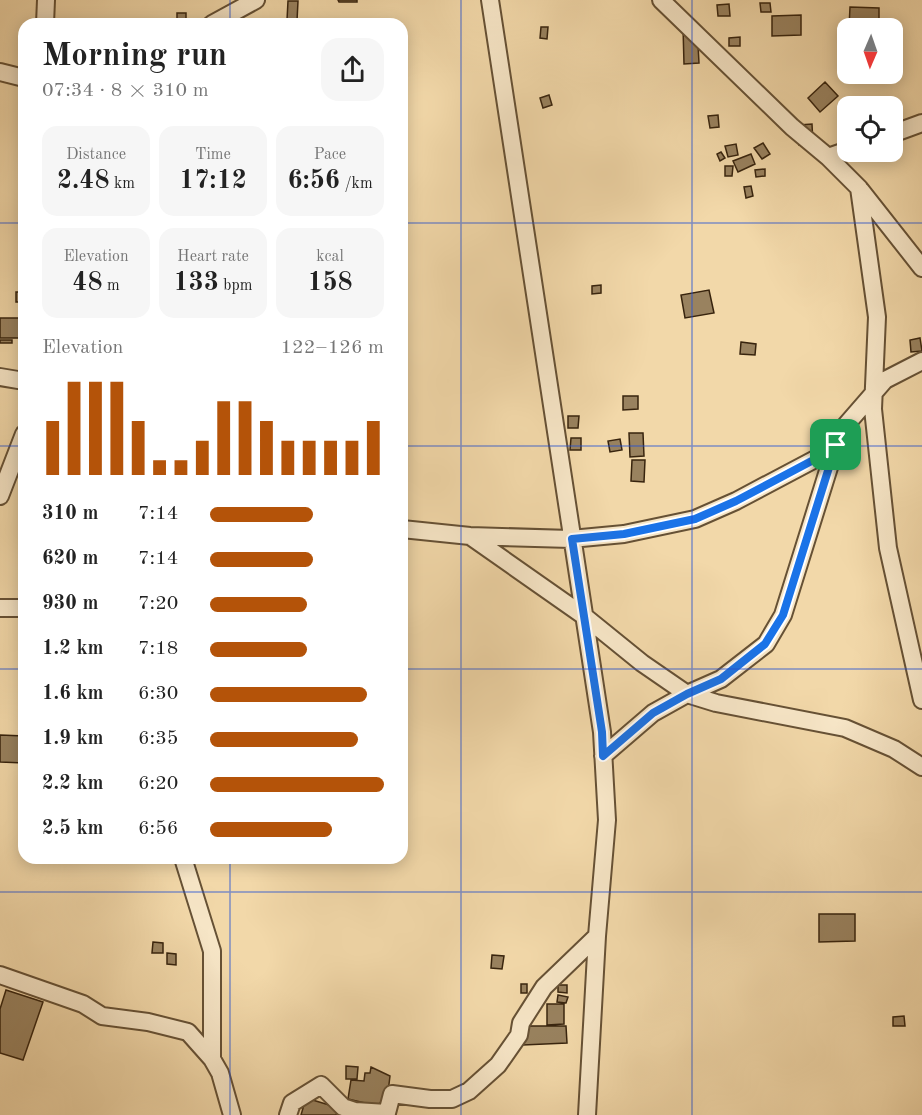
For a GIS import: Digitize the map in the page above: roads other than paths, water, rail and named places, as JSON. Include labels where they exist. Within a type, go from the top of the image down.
[{"type":"street","points":[[45,18],[46,0]]},
{"type":"street","points":[[223,18],[256,0]]},
{"type":"street","points":[[490,0],[602,732],[607,820],[597,936],[587,1115]]},
{"type":"street","points":[[660,0],[859,188],[922,268]]},
{"type":"street","points":[[0,72],[18,76]]},
{"type":"street","points":[[903,130],[922,123]]},
{"type":"street","points":[[828,157],[837,154]]},
{"type":"street","points":[[859,188],[877,318],[873,409],[888,548],[922,700]]},
{"type":"street","points":[[603,756],[653,713],[721,679],[765,644],[783,615],[836,445],[845,426],[885,380],[922,361]]},
{"type":"street","points":[[0,377],[18,380]]},
{"type":"street","points":[[408,530],[470,536],[572,539],[624,534],[695,519],[736,501],[810,462],[836,445]]},
{"type":"street","points":[[0,496],[18,450]]},
{"type":"street","points":[[470,536],[584,615],[642,663],[687,694],[716,704],[844,728],[894,749],[922,767]]},
{"type":"street","points":[[0,608],[18,608]]},
{"type":"street","points":[[185,864],[212,951],[212,1059]]},
{"type":"street","points":[[288,1115],[292,1103],[321,1084],[343,1107],[355,1111],[387,1113],[392,1094],[430,1099],[452,1099],[469,1091],[498,1065],[519,1035],[521,1023],[544,987],[597,936]]},
{"type":"street","points":[[0,975],[83,1004],[102,1016],[148,1022],[188,1032],[212,1059],[220,1073],[232,1115]]}]
